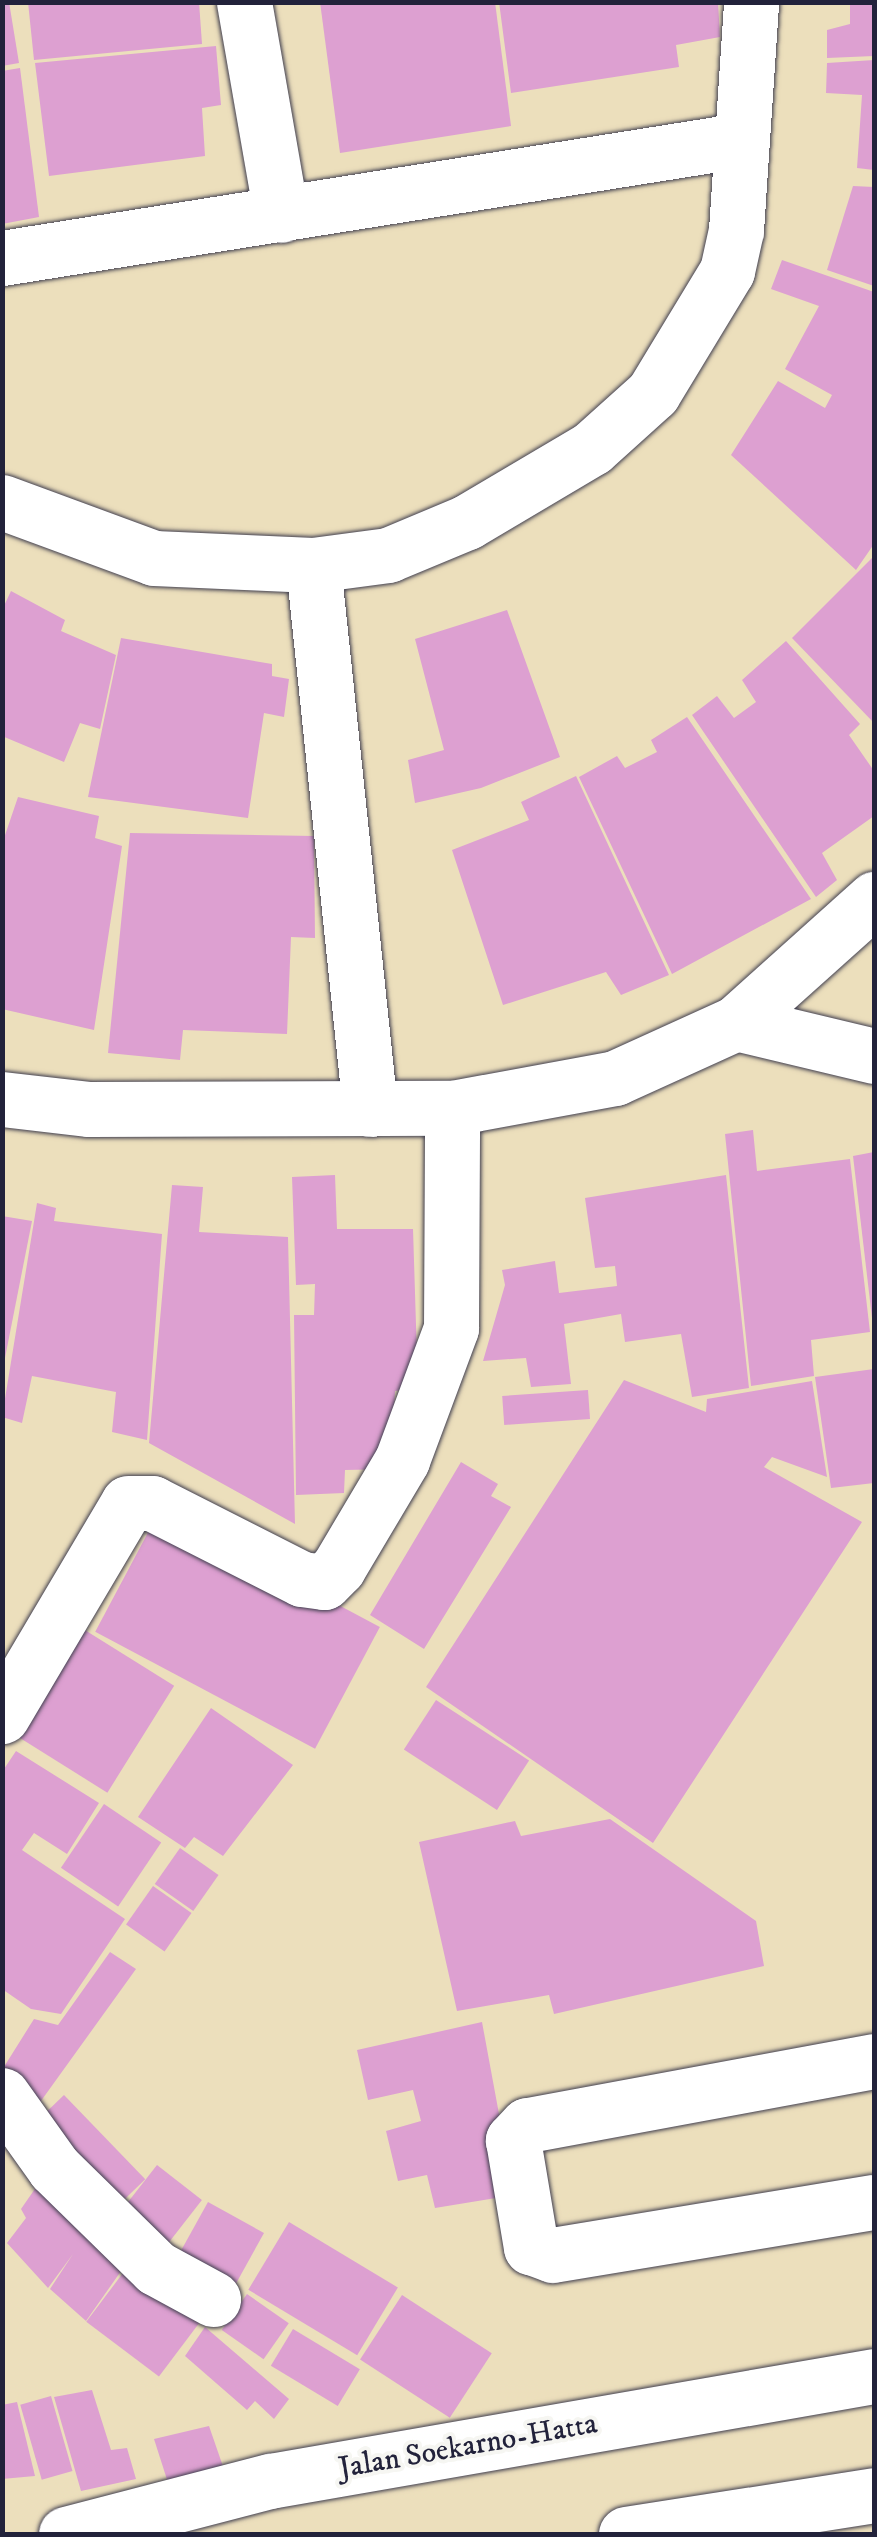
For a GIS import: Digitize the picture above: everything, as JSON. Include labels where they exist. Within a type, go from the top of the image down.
[{"type":"main road","points":[[244,2],[282,215]]},
{"type":"main road","points":[[2,502],[154,558],[314,565],[388,555],[467,522],[592,448],[653,393],[727,271],[742,140],[751,2]]},
{"type":"main road","points":[[2,258],[742,140]]},
{"type":"main road","points":[[314,565],[370,1109]]},
{"type":"main road","points":[[2,1099],[89,1109],[452,1108],[615,1078],[736,1023],[874,899]]},
{"type":"main road","points":[[736,1023],[874,1056]]},
{"type":"main road","points":[[2,1716],[128,1503],[152,1503],[302,1579],[324,1582],[338,1568],[402,1460],[451,1328],[452,1108]]},
{"type":"main road","points":[[873,2068],[527,2125],[513,2140],[531,2247],[552,2256],[874,2202]]},
{"type":"main road","points":[[2,2095],[54,2168],[144,2255],[213,2299]]},
{"type":"main road","name":"Jalan Soekarno-Hatta","points":[[66,2534],[270,2481],[874,2376]]},
{"type":"main road","points":[[626,2534],[874,2495]]},
{"type":"building","points":[[2,2],[9,2],[19,63],[2,66]]},
{"type":"building","points":[[28,2],[199,2],[202,44],[34,60]]},
{"type":"building","points":[[320,2],[495,2],[511,126],[340,153]]},
{"type":"building","points":[[499,2],[718,2],[720,37],[676,45],[679,67],[511,93]]},
{"type":"building","points":[[850,2],[874,2],[874,56],[827,58],[827,30],[850,24]]},
{"type":"building","points":[[216,46],[221,105],[202,108],[205,156],[49,176],[35,63]]},
{"type":"building","points":[[874,60],[874,170],[857,168],[862,95],[826,93],[827,63]]},
{"type":"building","points":[[20,68],[39,217],[2,224],[2,71]]},
{"type":"building","points":[[853,186],[874,187],[874,286],[827,270]]},
{"type":"building","points":[[782,260],[874,292],[874,544],[856,570],[731,455],[778,381],[825,408],[832,395],[785,369],[819,306],[771,289]]},
{"type":"building","points":[[874,556],[874,723],[792,638]]},
{"type":"building","points":[[11,591],[65,620],[61,631],[116,655],[100,729],[80,723],[64,762],[2,736],[2,610]]},
{"type":"building","points":[[507,610],[560,757],[481,788],[415,803],[408,760],[444,750],[415,639]]},
{"type":"building","points":[[121,638],[272,664],[272,676],[289,679],[284,717],[264,713],[248,818],[88,797]]},
{"type":"building","points":[[786,641],[860,724],[849,735],[874,771],[874,816],[822,853],[837,880],[816,897],[692,715],[717,696],[734,718],[756,702],[742,680]]},
{"type":"building","points":[[687,717],[811,899],[672,974],[579,777],[617,756],[625,768],[657,752],[651,740]]},
{"type":"building","points":[[576,776],[669,975],[621,995],[606,972],[503,1005],[452,850],[529,820],[521,802]]},
{"type":"building","points":[[18,797],[99,816],[95,838],[122,846],[94,1030],[2,1009],[2,844]]},
{"type":"building","points":[[130,833],[314,836],[315,938],[291,937],[287,1034],[183,1030],[180,1060],[108,1053]]},
{"type":"building","points":[[753,1130],[757,1171],[850,1159],[870,1332],[811,1340],[814,1376],[751,1386],[725,1134]]},
{"type":"building","points":[[874,1152],[874,1318],[872,1318],[853,1156]]},
{"type":"building","points":[[335,1175],[337,1229],[413,1229],[418,1388],[395,1391],[391,1469],[345,1470],[344,1493],[296,1495],[294,1315],[314,1315],[315,1284],[296,1285],[292,1177]]},
{"type":"building","points":[[726,1175],[749,1388],[692,1397],[681,1334],[625,1342],[621,1314],[564,1324],[571,1384],[531,1387],[526,1358],[483,1361],[505,1285],[502,1270],[555,1261],[559,1293],[617,1286],[615,1266],[595,1268],[585,1198]]},
{"type":"building","points":[[172,1185],[203,1187],[199,1232],[288,1237],[295,1524],[149,1443]]},
{"type":"building","points":[[37,1203],[56,1208],[54,1221],[162,1234],[147,1440],[112,1432],[116,1392],[32,1376],[22,1423],[2,1417]]},
{"type":"building","points":[[2,1216],[32,1221],[4,1363],[2,1363]]},
{"type":"building","points":[[874,1369],[874,1483],[831,1488],[815,1377]]},
{"type":"building","points":[[624,1380],[706,1412],[707,1399],[812,1381],[827,1477],[772,1457],[764,1467],[862,1522],[653,1843],[426,1687]]},
{"type":"building","points":[[588,1390],[590,1419],[504,1425],[502,1396]]},
{"type":"building","points":[[461,1462],[498,1484],[491,1496],[511,1507],[424,1649],[370,1615]]},
{"type":"building","points":[[160,1510],[380,1627],[315,1749],[95,1632]]},
{"type":"building","points":[[80,1627],[174,1686],[107,1793],[13,1734]]},
{"type":"building","points":[[436,1700],[529,1760],[497,1810],[404,1749]]},
{"type":"building","points":[[211,1708],[293,1765],[223,1856],[194,1837],[185,1848],[138,1817]]},
{"type":"building","points":[[16,1751],[99,1803],[67,1854],[34,1833],[22,1850],[125,1919],[61,2014],[31,2009],[2,1989],[2,1772]]},
{"type":"building","points":[[104,1804],[161,1843],[118,1906],[61,1868]]},
{"type":"building","points":[[610,1819],[756,1921],[764,1966],[554,2014],[549,1995],[457,2011],[419,1842],[515,1821],[521,1836]]},
{"type":"building","points":[[180,1848],[219,1875],[193,1911],[155,1884]]},
{"type":"building","points":[[153,1886],[192,1913],[165,1951],[126,1925]]},
{"type":"building","points":[[110,1952],[136,1969],[28,2119],[2,2070],[34,2019],[58,2025]]},
{"type":"building","points":[[482,2022],[511,2179],[496,2198],[435,2208],[427,2175],[398,2181],[386,2131],[421,2121],[413,2090],[368,2100],[357,2050]]},
{"type":"building","points":[[64,2095],[145,2179],[110,2213],[29,2129]]},
{"type":"building","points":[[157,2165],[202,2200],[160,2254],[115,2219]]},
{"type":"building","points":[[39,2183],[126,2264],[86,2321],[50,2289],[73,2254],[48,2288],[7,2243],[26,2218],[21,2209]]},
{"type":"building","points":[[208,2202],[264,2233],[232,2290],[176,2259]]},
{"type":"building","points":[[289,2222],[398,2287],[357,2355],[248,2290]]},
{"type":"building","points":[[129,2265],[202,2320],[159,2376],[86,2322]]},
{"type":"building","points":[[247,2294],[289,2323],[264,2359],[222,2330]]},
{"type":"building","points":[[402,2295],[492,2353],[450,2418],[360,2360]]},
{"type":"building","points":[[205,2327],[289,2399],[274,2419],[255,2401],[247,2410],[185,2356]]},
{"type":"building","points":[[293,2329],[360,2369],[338,2406],[271,2366]]},
{"type":"building","points":[[92,2390],[111,2450],[127,2448],[136,2479],[81,2491],[54,2397]]},
{"type":"building","points":[[51,2396],[72,2471],[42,2480],[20,2405]]},
{"type":"building","points":[[17,2402],[35,2476],[2,2479],[2,2405]]},
{"type":"building","points":[[209,2426],[227,2478],[171,2492],[154,2439]]}]
